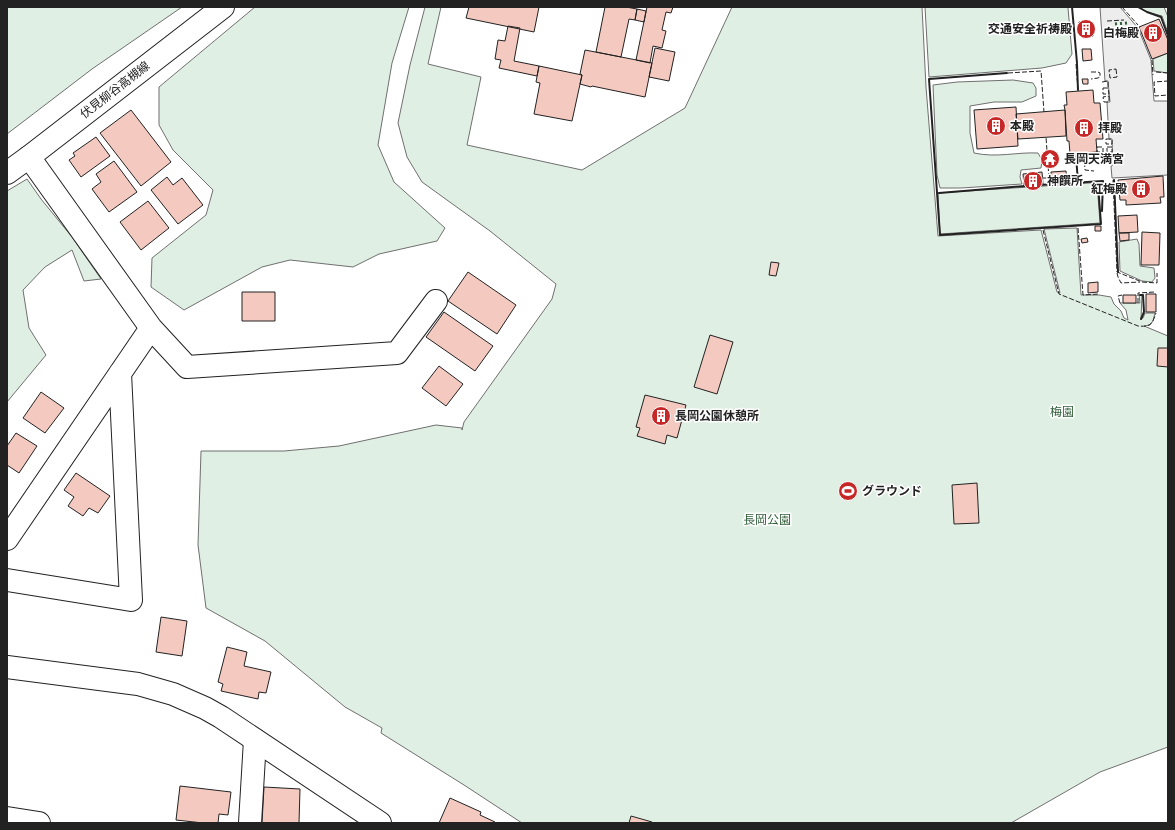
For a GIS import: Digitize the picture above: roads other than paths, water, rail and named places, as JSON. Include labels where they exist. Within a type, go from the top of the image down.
[{"type":"street","name":"伏見柳谷高槻線","points":[[7,173],[223,7]]},
{"type":"street","points":[[29,157],[151,328],[187,368],[398,353],[436,301]]},
{"type":"street","points":[[7,539],[151,328]]},
{"type":"street","points":[[7,580],[131,600],[120,373]]},
{"type":"street","points":[[7,667],[120,682],[155,688],[173,694],[205,708],[380,823]]},
{"type":"street","points":[[250,823],[255,740]]},
{"type":"street","points":[[7,818],[39,823]]},
{"type":"place","name":"交通安全祈祷殿","points":[[1086,29]]},
{"type":"place","name":"白梅殿","points":[[1153,33]]},
{"type":"place","name":"本殿","points":[[996,126]]},
{"type":"place","name":"拝殿","points":[[1084,128]]},
{"type":"place","name":"長岡天満宮","points":[[1050,159]]},
{"type":"place","name":"神饌所","points":[[1033,181]]},
{"type":"place","name":"紅梅殿","points":[[1141,189]]},
{"type":"place","name":"長岡公園休憩所","points":[[661,416]]},
{"type":"place","name":"グラウンド","points":[[848,491]]},
{"type":"park label","name":"梅園","points":[[1062,412]]},
{"type":"park label","name":"長岡公園","points":[[767,520]]}]
